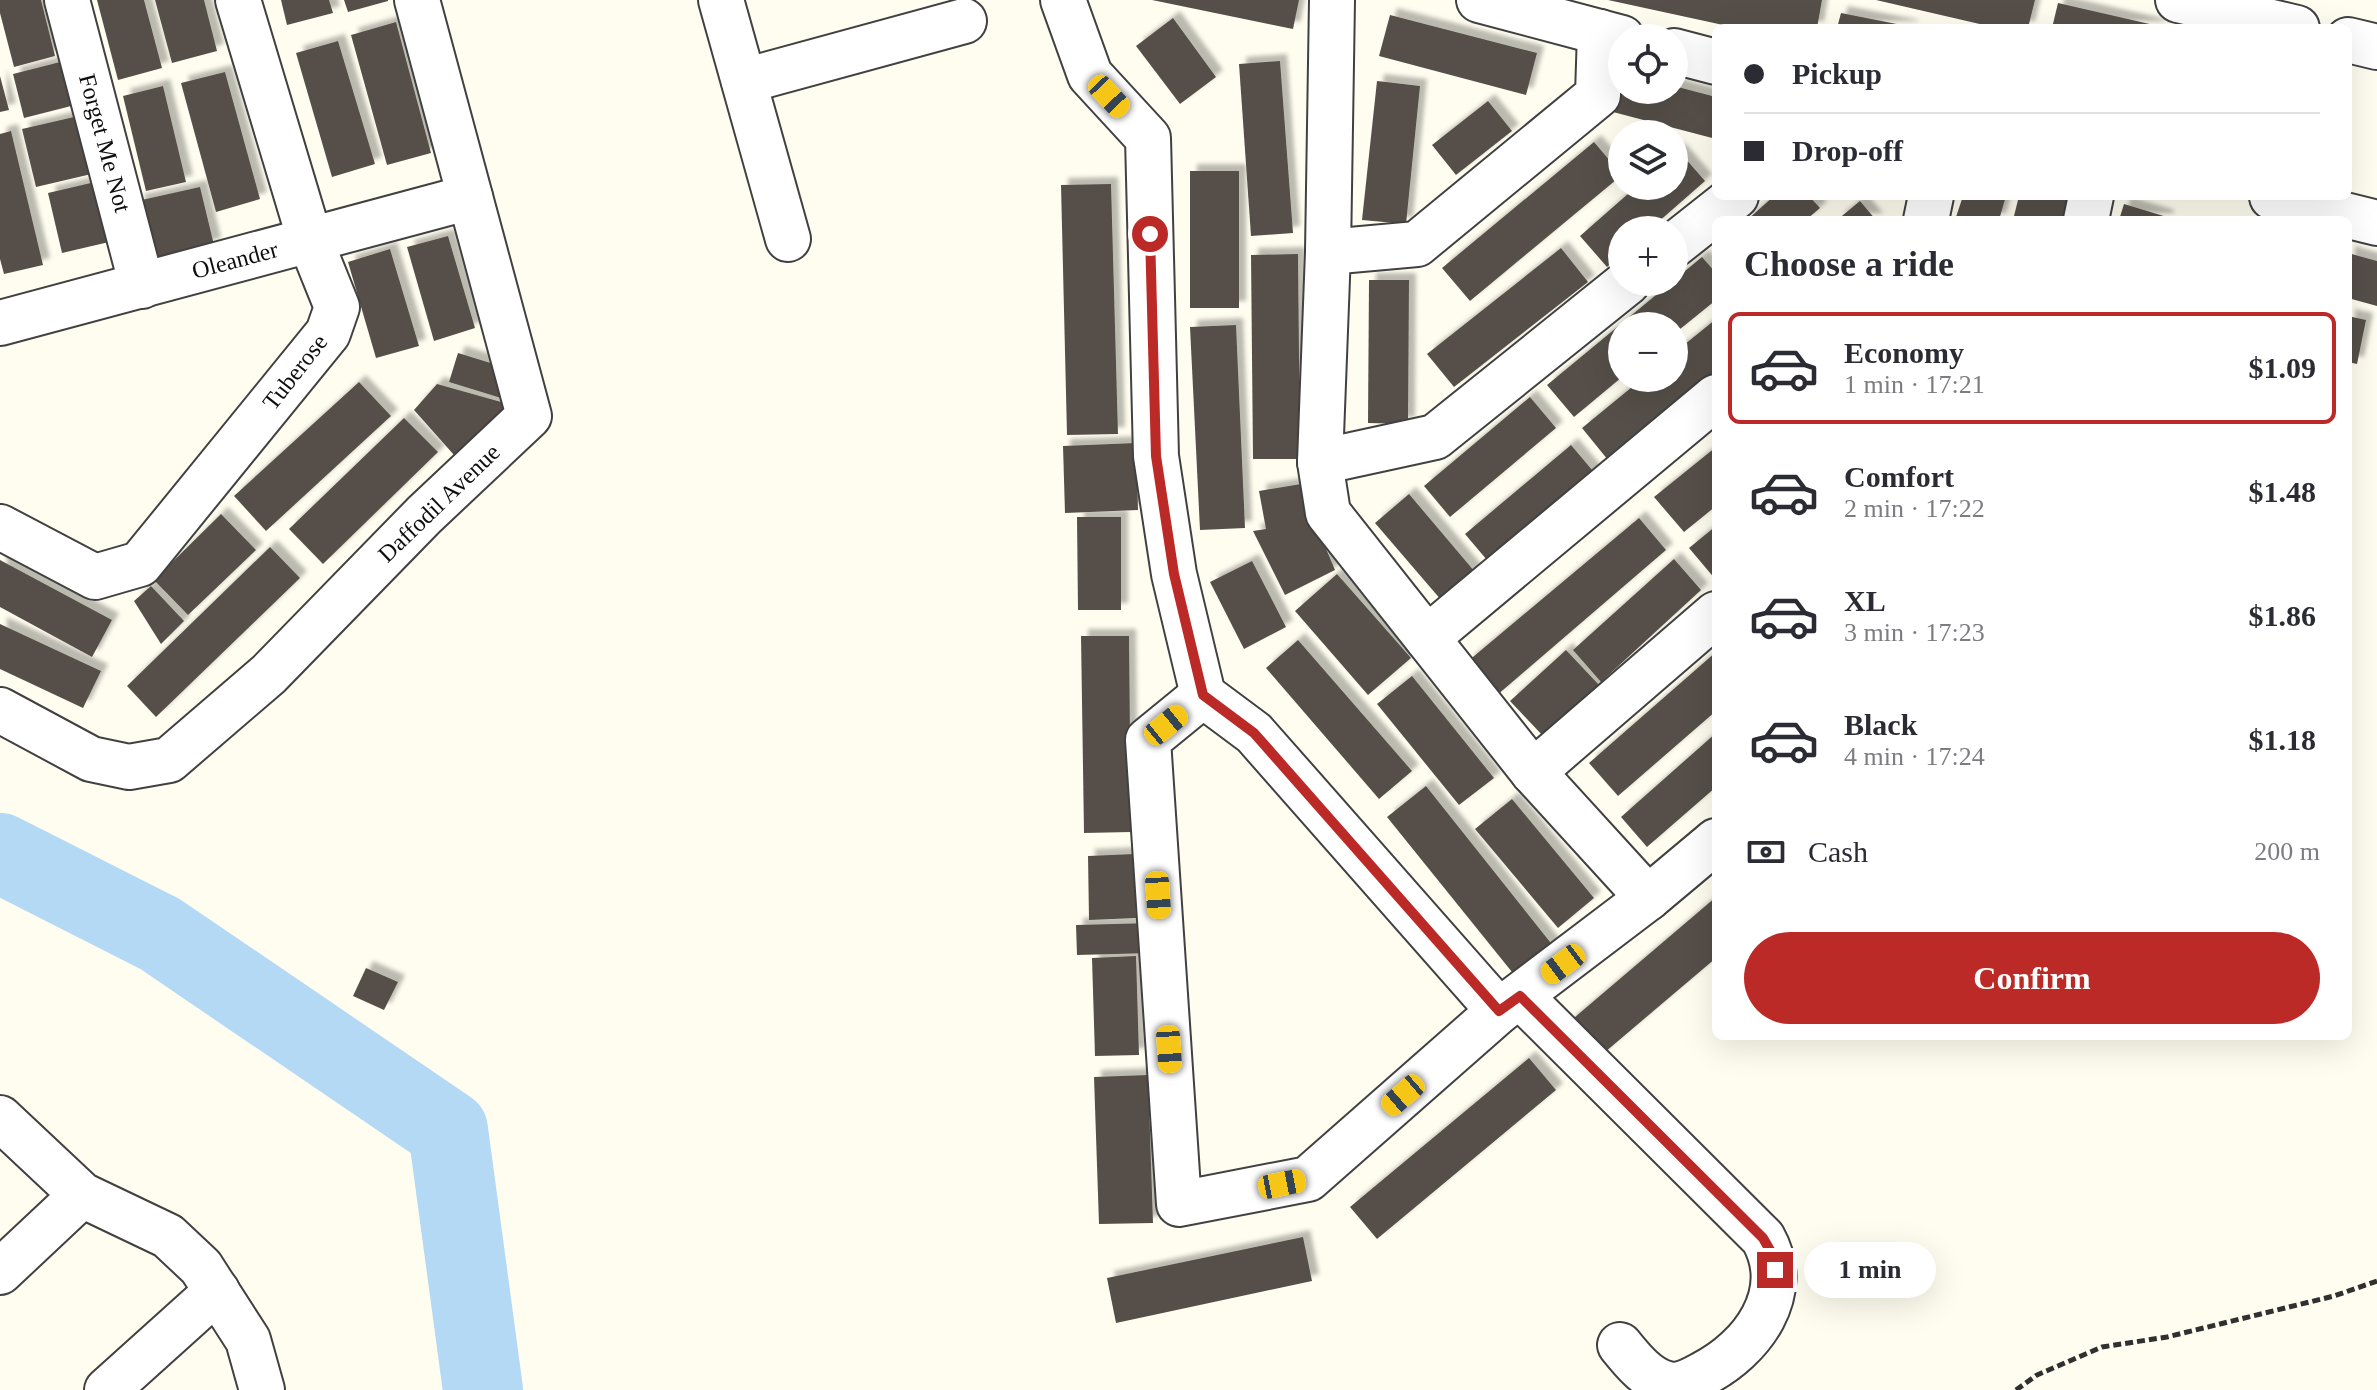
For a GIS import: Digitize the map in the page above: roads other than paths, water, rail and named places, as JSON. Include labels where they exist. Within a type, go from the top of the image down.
[{"type":"street","name":"Forget Me Not","points":[[67,0],[142,286]]},
{"type":"street","name":"Tuberose","points":[[0,527],[95,577],[140,564],[328,333],[337,307],[310,240],[238,0]]},
{"type":"street","name":"Daffodil Avenue","points":[[0,710],[91,759],[129,767],[169,760],[269,674],[424,515],[529,416],[417,0]]},
{"type":"street","points":[[721,0],[788,239]]},
{"type":"street","points":[[1063,0],[1090,75],[1148,138],[1156,456],[1174,574],[1203,695],[1254,733],[1509,1004],[1763,1238],[1771,1252],[1775,1270],[1767,1314],[1745,1345],[1715,1368],[1686,1383],[1670,1385],[1655,1379],[1620,1345]]},
{"type":"street","points":[[1332,0],[1328,252],[1320,462],[1328,513],[1533,772],[1648,898]]},
{"type":"street","points":[[1479,0],[1608,34]]},
{"type":"street","points":[[2178,0],[2280,24]]},
{"type":"street","points":[[744,81],[964,21]]},
{"type":"street","points":[[2352,41],[2377,47]]},
{"type":"street","points":[[1328,252],[1417,244],[1598,95],[1608,49]]},
{"type":"street","points":[[1688,55],[1712,61]]},
{"type":"street","name":"Oleander","points":[[0,323],[470,197]]},
{"type":"street","points":[[1688,234],[1731,200]]},
{"type":"street","points":[[2286,200],[2349,216]]},
{"type":"street","points":[[2352,217],[2377,223]]},
{"type":"street","points":[[1320,462],[1435,437],[1611,296]]},
{"type":"street","points":[[1427,638],[1712,400]]},
{"type":"street","points":[[1533,772],[1712,617]]},
{"type":"street","points":[[1203,695],[1148,740],[1179,1204],[1308,1179],[1509,1004],[1648,898],[1712,844]]},
{"type":"street","points":[[0,1118],[82,1195],[168,1236],[201,1267],[248,1340],[262,1390]]},
{"type":"street","points":[[0,1272],[82,1195]]},
{"type":"street","points":[[107,1390],[217,1291]]},
{"type":"waterway","points":[[0,853],[160,934],[448,1130],[483,1390]]}]
